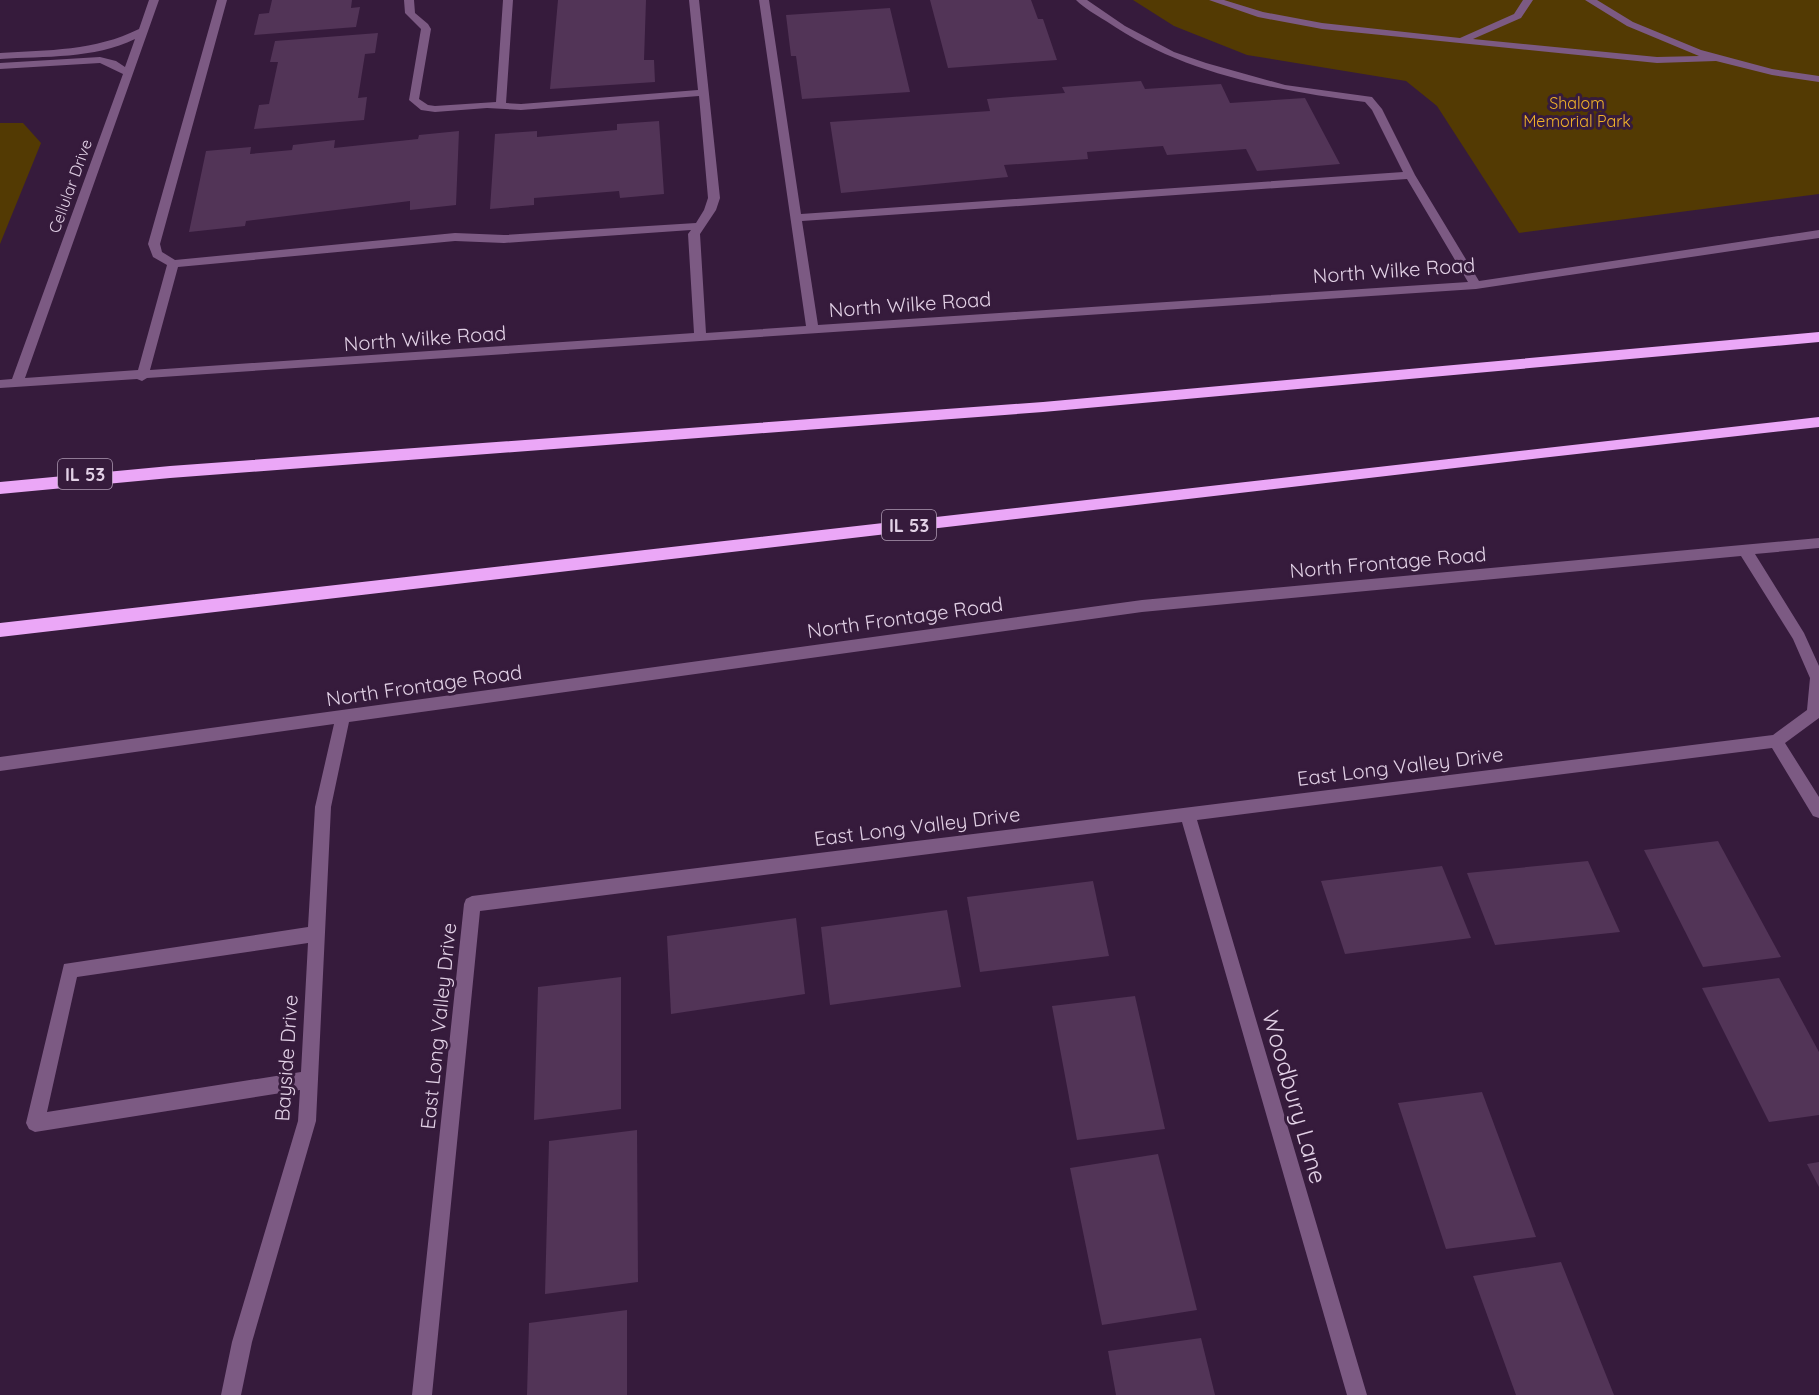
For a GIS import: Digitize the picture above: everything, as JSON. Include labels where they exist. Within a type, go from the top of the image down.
[{"type":"highway","name":"IL 53","points":[[0,477],[170,472],[1043,407],[1819,337]]},
{"type":"highway","name":"IL 53","points":[[0,630],[1541,452],[1819,423]]},
{"type":"highway","points":[[0,488],[170,472]]},
{"type":"street","name":"Cellular Drive","points":[[17,383],[154,0]]},
{"type":"street","points":[[222,0],[154,244],[157,254],[173,264],[455,237],[504,239],[698,226]]},
{"type":"street","points":[[409,0],[410,16],[426,29],[414,100],[425,108],[530,106],[702,93]]},
{"type":"street","points":[[501,105],[508,0]]},
{"type":"street","points":[[694,0],[714,198],[710,210],[694,234],[700,338]]},
{"type":"street","points":[[764,0],[813,330]]},
{"type":"street","points":[[1081,0],[1170,54],[1284,88],[1368,99],[1377,109],[1410,175],[1476,285]]},
{"type":"street","points":[[1214,0],[1261,15],[1322,26],[1656,60],[1716,58]]},
{"type":"street","points":[[1461,41],[1518,16],[1528,0]]},
{"type":"street","points":[[1590,0],[1629,24],[1716,58],[1798,77],[1819,79]]},
{"type":"street","points":[[0,56],[101,48],[129,39],[143,31]]},
{"type":"street","points":[[52,63],[56,52]]},
{"type":"street","points":[[0,66],[100,60],[112,63],[128,72]]},
{"type":"street","points":[[798,218],[1410,175]]},
{"type":"street","name":"North Wilke Road","points":[[0,384],[1476,285],[1819,234]]},
{"type":"street","points":[[142,376],[173,264]]},
{"type":"street","name":"North Frontage Road","points":[[0,764],[1142,606],[1819,543]]},
{"type":"street","points":[[1744,549],[1799,637],[1817,678],[1814,713],[1776,741],[1819,811]]},
{"type":"street","name":"Bayside Drive","points":[[231,1395],[242,1342],[307,1121],[323,807],[343,717]]},
{"type":"street","name":"East Long Valley Drive","points":[[422,1395],[472,904],[1776,741]]},
{"type":"street","name":"Woodbury Lane","points":[[1187,813],[1357,1395]]},
{"type":"street","points":[[309,1080],[35,1123],[70,970],[317,934]]},
{"type":"green space","name":"Shalom Memorial Park","points":[[1133,0],[1819,0],[1819,194],[1519,233],[1437,106],[1406,81],[1247,55],[1174,26]]},
{"type":"green space","points":[[0,123],[23,123],[41,143],[0,244]]},
{"type":"building","points":[[272,0],[352,0],[351,8],[360,7],[356,27],[254,35],[259,14],[269,13]]},
{"type":"building","points":[[558,0],[646,0],[644,60],[654,60],[655,82],[550,89]]},
{"type":"building","points":[[930,0],[1031,0],[1038,19],[1043,19],[1057,60],[948,68]]},
{"type":"building","points":[[890,8],[910,92],[802,99],[796,56],[791,56],[786,15]]},
{"type":"building","points":[[378,33],[375,53],[365,54],[358,98],[367,97],[364,120],[254,129],[259,105],[269,104],[278,62],[270,62],[275,41]]},
{"type":"building","points":[[1141,81],[1145,89],[1221,84],[1230,103],[1305,98],[1340,164],[1257,171],[1246,149],[1167,155],[1163,146],[1087,152],[1088,159],[1004,165],[1008,177],[841,193],[830,122],[990,111],[987,99],[1065,93],[1062,87]]},
{"type":"building","points":[[659,121],[664,194],[620,198],[619,191],[534,198],[534,205],[490,209],[495,134],[537,131],[537,137],[617,130],[617,124]]},
{"type":"building","points":[[459,131],[456,205],[410,210],[410,201],[246,221],[245,226],[189,232],[206,151],[251,147],[250,154],[292,150],[293,145],[335,140],[334,148],[418,139],[419,135]]},
{"type":"building","points":[[1718,841],[1781,957],[1703,967],[1644,850]]},
{"type":"building","points":[[1588,861],[1620,932],[1495,945],[1467,873]]},
{"type":"building","points":[[1442,866],[1471,938],[1345,954],[1321,881]]},
{"type":"building","points":[[1093,881],[1109,956],[980,972],[967,897]]},
{"type":"building","points":[[947,910],[961,987],[830,1005],[821,927]]},
{"type":"building","points":[[796,918],[805,994],[671,1014],[667,936]]},
{"type":"building","points":[[621,977],[621,1109],[534,1120],[538,987]]},
{"type":"building","points":[[1779,978],[1819,1052],[1819,1115],[1769,1122],[1702,988]]},
{"type":"building","points":[[1135,996],[1165,1129],[1077,1140],[1052,1006]]},
{"type":"building","points":[[1482,1092],[1536,1237],[1446,1249],[1398,1103]]},
{"type":"building","points":[[637,1130],[638,1282],[545,1294],[549,1141]]},
{"type":"building","points":[[1158,1154],[1197,1310],[1102,1325],[1070,1168]]},
{"type":"building","points":[[1819,1162],[1819,1187],[1807,1164]]},
{"type":"building","points":[[1561,1262],[1614,1395],[1516,1395],[1473,1276]]},
{"type":"building","points":[[627,1310],[627,1395],[527,1395],[529,1323]]},
{"type":"building","points":[[1201,1338],[1215,1395],[1116,1395],[1108,1351]]}]
